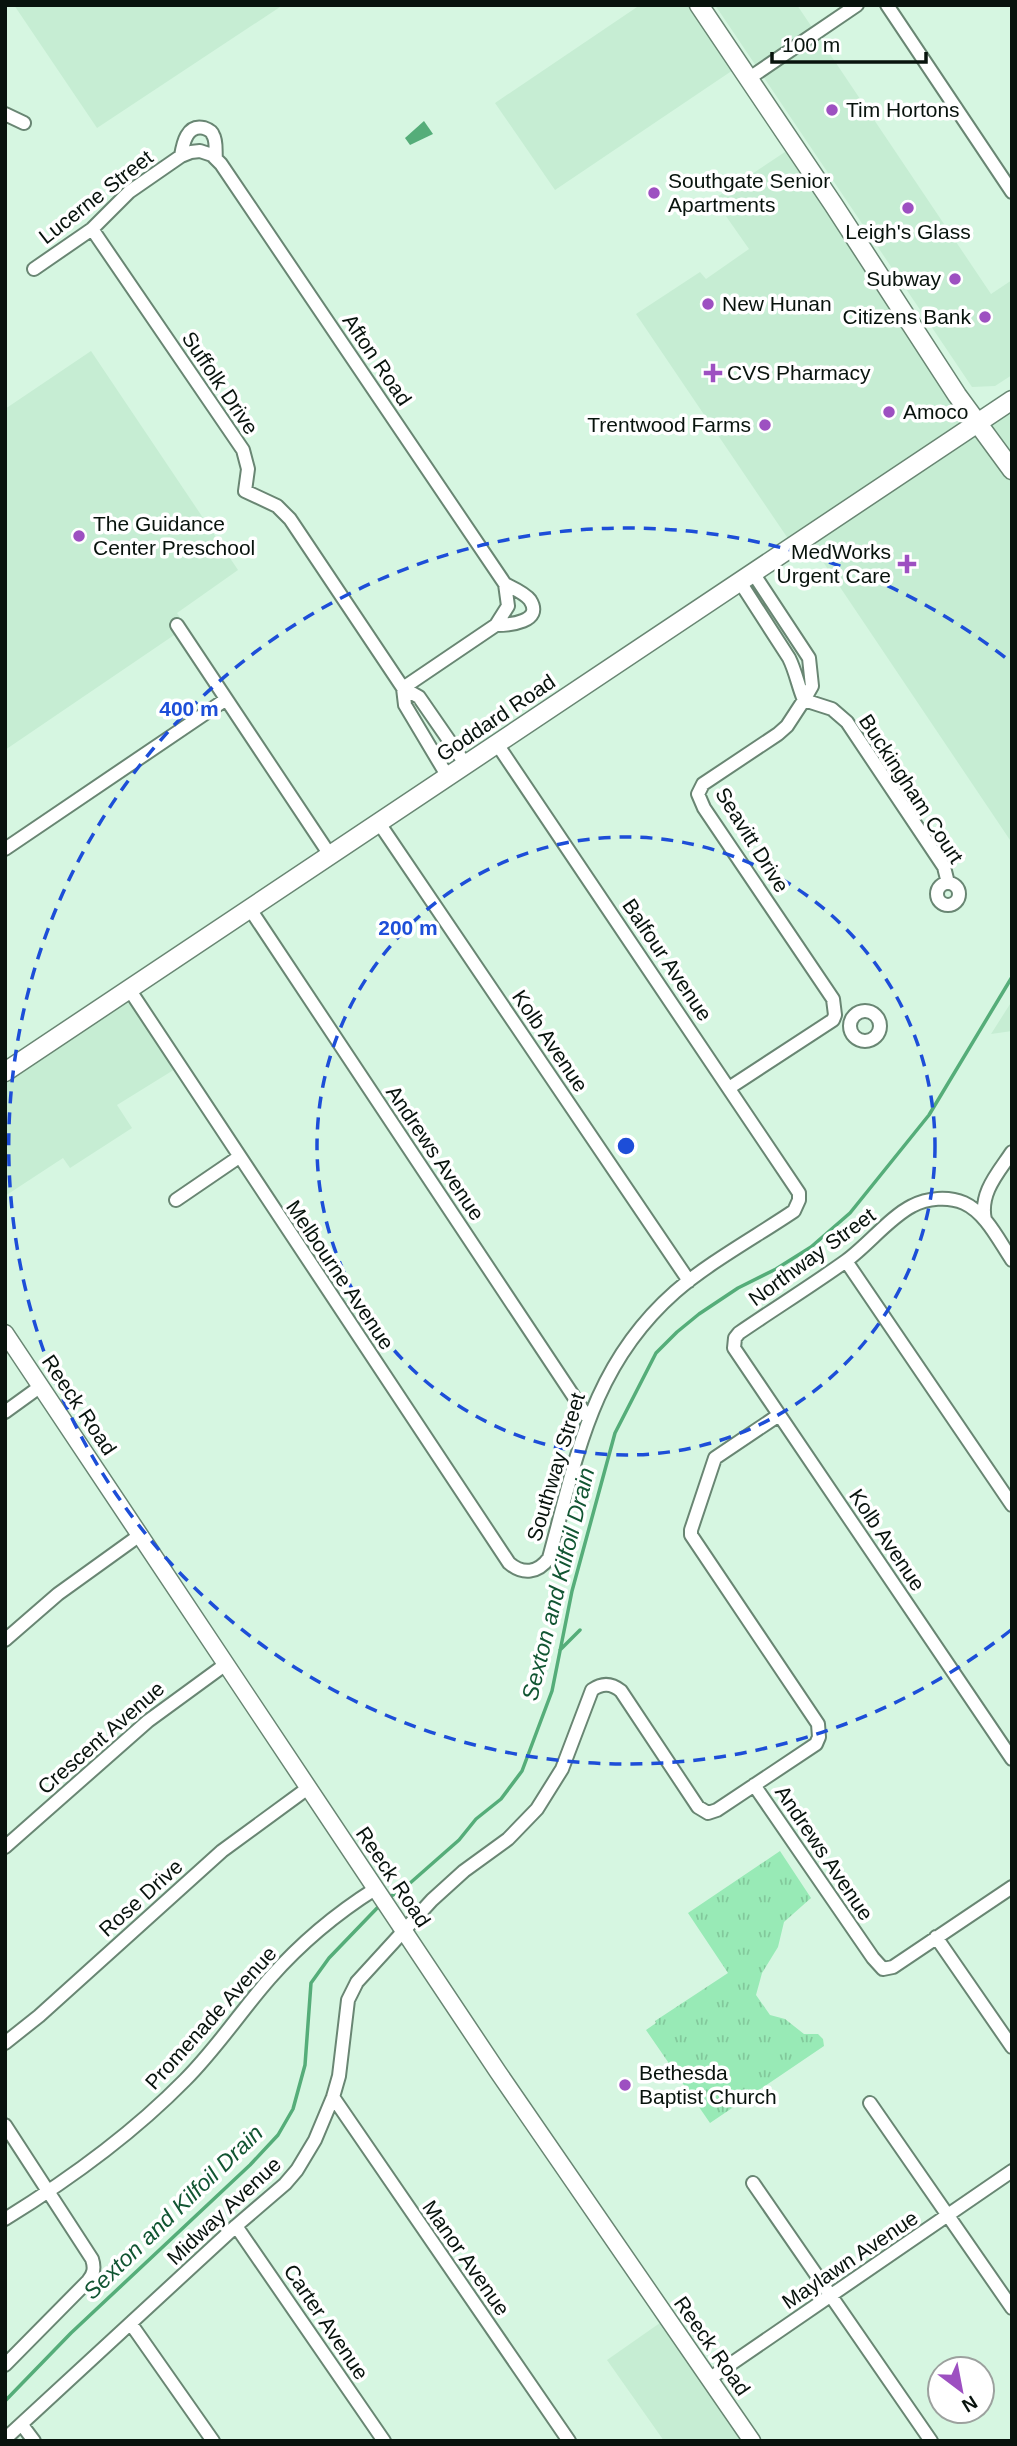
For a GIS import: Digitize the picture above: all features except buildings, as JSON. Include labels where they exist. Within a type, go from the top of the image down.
[{"type":"main road","points":[[699,5],[929,348],[957,395],[1012,470]]},
{"type":"main road","name":"Goddard Road","points":[[5,1072],[1012,400]]},
{"type":"street","points":[[748,79],[857,5]]},
{"type":"street","points":[[887,5],[1012,192]]},
{"type":"street","points":[[5,114],[24,123]]},
{"type":"street","name":"Lucerne Street","points":[[181,156],[186,135],[201,127]]},
{"type":"street","name":"Afton Road","points":[[201,127],[214,135],[216,159],[505,584],[529,599],[533,608],[530,617],[512,625],[496,625]]},
{"type":"street","name":"Lucerne Street","points":[[34,269],[92,229],[129,192],[181,156],[200,152],[216,159]]},
{"type":"street","name":"Suffolk Drive","points":[[92,229],[243,450],[248,469],[246,491],[277,506],[290,519],[402,688],[405,705],[448,777]]},
{"type":"street","points":[[746,578],[795,670],[804,700]]},
{"type":"street","name":"Afton Road","points":[[496,625],[508,606],[505,584]]},
{"type":"street","points":[[177,625],[330,855]]},
{"type":"street","points":[[402,688],[496,625]]},
{"type":"street","name":"Suffolk Drive","points":[[402,688],[419,697],[466,765]]},
{"type":"street","points":[[5,849],[225,700]]},
{"type":"street","name":"Buckingham Court","points":[[804,700],[832,709],[847,722],[944,867],[948,883]]},
{"type":"street","name":"Seavitt Drive","points":[[804,700],[787,726],[707,780],[698,794],[704,808],[834,999],[835,1015]]},
{"type":"street","name":"Balfour Avenue","points":[[497,744],[797,1188],[799,1200]]},
{"type":"street","name":"Kolb Avenue","points":[[379,823],[689,1282]]},
{"type":"street","name":"Andrews Avenue","points":[[250,909],[588,1418]]},
{"type":"street","name":"Melbourne Avenue","points":[[129,989],[509,1563],[528,1571]]},
{"type":"street","points":[[730,1087],[833,1020],[835,1015],[851,1021]]},
{"type":"street","points":[[985,1221],[983,1206],[986,1192],[1012,1152]]},
{"type":"street","points":[[176,1200],[239,1157]]},
{"type":"street","name":"Northway Street","points":[[734,1341],[738,1333],[846,1261],[903,1212],[922,1202],[939,1199],[962,1202],[985,1221],[1012,1260]]},
{"type":"street","name":"Southway Street","points":[[528,1571],[538,1569],[549,1558],[588,1418],[606,1378],[630,1341],[658,1308],[689,1282],[794,1211],[799,1200]]},
{"type":"street","points":[[846,1261],[1012,1505]]},
{"type":"street","name":"Reeck Road","points":[[5,1333],[498,2073],[752,2441]]},
{"type":"street","name":"Kolb Avenue","points":[[734,1341],[734,1348],[1012,1759]]},
{"type":"street","points":[[5,1412],[41,1386]]},
{"type":"street","name":"Andrews Avenue","points":[[779,1415],[715,1458],[691,1530],[694,1541],[818,1724],[820,1731],[816,1744],[754,1785],[876,1963],[883,1969],[893,1967],[936,1937]]},
{"type":"street","points":[[5,1640],[58,1594],[140,1535]]},
{"type":"street","name":"Crescent Avenue","points":[[5,1847],[148,1721],[226,1664]]},
{"type":"street","name":"Midway Avenue","points":[[5,2439],[298,2170],[315,2140],[333,2097],[339,2076],[346,2007],[350,1993],[438,1894],[508,1839],[537,1809],[562,1769],[588,1696],[598,1685],[610,1685],[621,1691],[704,1811],[711,1813],[754,1785]]},
{"type":"street","name":"Rose Drive","points":[[5,2043],[39,2016],[222,1852],[308,1788]]},
{"type":"street","points":[[1012,1887],[936,1937],[1012,2047]]},
{"type":"street","name":"Promenade Avenue","points":[[5,2219],[109,2148],[159,2105],[212,2052],[285,1962],[316,1934],[377,1891]]},
{"type":"street","name":"Manor Avenue","points":[[333,2097],[569,2441]]},
{"type":"street","points":[[870,2103],[1012,2308]]},
{"type":"street","points":[[5,2125],[92,2259],[94,2271],[88,2281],[5,2365]]},
{"type":"street","name":"Maylawn Avenue","points":[[709,2379],[1012,2171]]},
{"type":"street","points":[[753,2183],[931,2441]]},
{"type":"street","name":"Carter Avenue","points":[[236,2226],[384,2441]]},
{"type":"street","points":[[131,2324],[213,2441]]},
{"type":"street","points":[[22,2425],[34,2441]]},
{"type":"shaded area","points":[[14,5],[283,5],[97,128]]},
{"type":"shaded area","points":[[640,5],[699,5],[739,66],[555,190],[495,103]]},
{"type":"shaded area","points":[[715,5],[797,5],[991,294],[1012,280],[1012,375],[995,386],[972,387]]},
{"type":"shaded area","points":[[424,121],[433,134],[410,145],[405,138]]},
{"type":"shaded area","points":[[794,146],[978,422],[1012,400],[1012,843],[807,538],[793,546],[636,314],[700,272],[706,279],[749,249],[714,199]]},
{"type":"shaded area","points":[[91,351],[238,570],[177,613],[186,627],[5,750],[5,409]]},
{"type":"shaded area","points":[[129,989],[180,1066],[117,1105],[132,1128],[70,1168],[63,1158],[5,1196],[5,1072]]},
{"type":"shaded area","points":[[1012,1001],[1012,1031],[991,1034]]},
{"type":"shaded area","points":[[667,2318],[752,2441],[664,2441],[607,2360]]},
{"type":"green space","points":[[780,1851],[811,1898],[784,1922],[778,1947],[762,1973],[756,1995],[770,2015],[785,2019],[804,2034],[818,2034],[823,2039],[824,2046],[710,2123],[646,2030],[656,2023],[655,2021],[728,1973],[688,1913]]},
{"type":"waterway","name":"Sexton and Kilfoil Drain","points":[[387,1899],[409,1884],[459,1840],[476,1819],[501,1799],[522,1771],[552,1691],[572,1591],[615,1433],[656,1353],[699,1314],[738,1288],[811,1247],[850,1213],[929,1115],[1012,977]]},
{"type":"waterway","points":[[560,1650],[580,1630]]},
{"type":"waterway","name":"Sexton and Kilfoil Drain","points":[[5,2401],[71,2333],[250,2165],[278,2135],[293,2109],[305,2065],[311,1983],[329,1958],[381,1904]]},
{"type":"place","name":"Tim Hortons","points":[[832,110]]},
{"type":"place","name":"Southgate Senior Apartments","points":[[654,193]]},
{"type":"place","name":"Leigh's Glass","points":[[908,208]]},
{"type":"place","name":"Subway","points":[[955,279]]},
{"type":"place","name":"New Hunan","points":[[708,304]]},
{"type":"place","name":"Citizens Bank","points":[[985,317]]},
{"type":"place","name":"CVS Pharmacy","points":[[713,373]]},
{"type":"place","name":"Amoco","points":[[889,412]]},
{"type":"place","name":"Trentwood Farms","points":[[765,425]]},
{"type":"place","name":"The Guidance Center Preschool","points":[[79,536]]},
{"type":"place","name":"MedWorks Urgent Care","points":[[907,564]]},
{"type":"place","name":"Bethesda Baptist Church","points":[[625,2085]]}]
